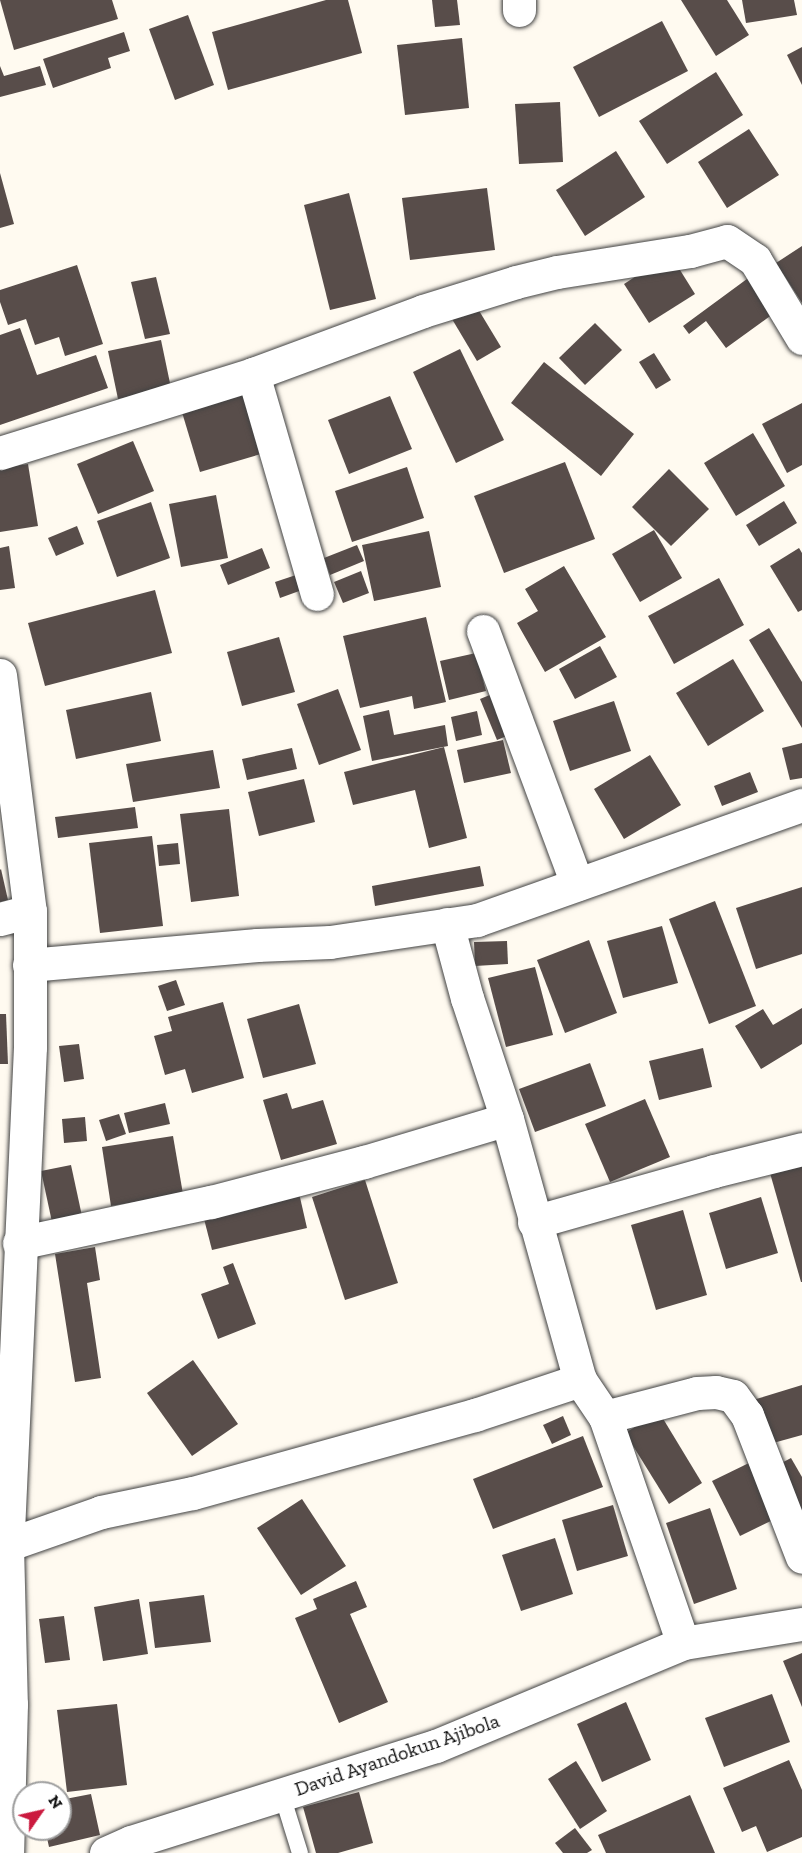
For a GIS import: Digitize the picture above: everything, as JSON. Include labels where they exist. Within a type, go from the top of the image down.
[{"type":"street","points":[[0,453],[253,374],[423,311],[516,282],[557,272],[690,251],[727,241],[755,260],[802,338]]},
{"type":"street","points":[[253,374],[317,594]]},
{"type":"street","points":[[483,631],[577,884]]},
{"type":"street","points":[[0,675],[15,915],[29,965],[30,1047],[19,1243],[7,1545],[11,1704],[7,1853]]},
{"type":"street","points":[[29,965],[257,945],[330,942],[477,920],[802,805]]},
{"type":"street","points":[[447,924],[466,998],[507,1119],[580,1380],[604,1417],[683,1643]]},
{"type":"street","points":[[19,1243],[211,1202],[364,1162],[507,1119]]},
{"type":"street","points":[[534,1222],[714,1171],[802,1149]]},
{"type":"street","points":[[7,1545],[101,1512],[193,1493],[475,1415],[580,1380]]},
{"type":"street","points":[[604,1417],[697,1393],[716,1392],[733,1396],[747,1415],[802,1557]]},
{"type":"street","name":"David Ayandokun Ajibola","points":[[106,1853],[131,1842],[436,1746],[683,1643],[802,1624]]},
{"type":"lane","points":[[282,1796],[300,1853]]},
{"type":"building","points":[[0,0],[112,0],[118,19],[14,50]]},
{"type":"building","points":[[326,0],[348,0],[362,53],[228,90],[212,32]]},
{"type":"building","points":[[432,0],[457,0],[460,25],[435,27]]},
{"type":"building","points":[[681,0],[727,0],[749,35],[716,56]]},
{"type":"building","points":[[742,0],[794,0],[797,15],[746,23]]},
{"type":"building","points":[[188,15],[214,85],[175,100],[149,29]]},
{"type":"building","points":[[662,21],[688,71],[599,117],[573,67]]},
{"type":"building","points":[[124,32],[130,51],[108,58],[111,68],[53,88],[43,59]]},
{"type":"building","points":[[462,38],[469,108],[405,115],[397,45]]},
{"type":"building","points":[[802,47],[802,85],[787,55]]},
{"type":"building","points":[[0,66],[4,76],[40,66],[46,85],[0,97]]},
{"type":"building","points":[[716,72],[743,115],[667,164],[639,121]]},
{"type":"building","points":[[560,102],[563,162],[519,164],[515,104]]},
{"type":"building","points":[[749,129],[779,175],[727,208],[698,162]]},
{"type":"building","points":[[616,151],[645,197],[585,236],[556,190]]},
{"type":"building","points":[[0,173],[14,224],[0,228]]},
{"type":"building","points":[[487,188],[495,250],[410,260],[402,198]]},
{"type":"building","points":[[349,193],[376,299],[330,310],[304,205]]},
{"type":"building","points":[[802,246],[802,303],[776,263]]},
{"type":"building","points":[[670,254],[695,294],[649,323],[624,284]]},
{"type":"building","points":[[77,265],[103,344],[65,356],[59,337],[35,345],[26,319],[8,325],[0,302],[0,290]]},
{"type":"building","points":[[751,276],[777,311],[726,348],[706,321],[689,334],[683,326]]},
{"type":"building","points":[[156,277],[170,334],[145,339],[131,282]]},
{"type":"building","points":[[472,299],[501,347],[477,361],[449,314]]},
{"type":"building","points":[[595,323],[622,350],[585,385],[559,358]]},
{"type":"building","points":[[20,328],[37,375],[96,355],[108,388],[0,425],[0,335]]},
{"type":"building","points":[[161,340],[171,388],[118,399],[108,351]]},
{"type":"building","points":[[460,349],[504,440],[456,463],[413,372]]},
{"type":"building","points":[[654,353],[671,380],[656,389],[639,362]]},
{"type":"building","points":[[544,362],[634,434],[601,476],[511,403]]},
{"type":"building","points":[[244,390],[264,453],[200,472],[181,409]]},
{"type":"building","points":[[390,396],[412,449],[349,474],[328,420]]},
{"type":"building","points":[[802,403],[802,465],[787,473],[762,424]]},
{"type":"building","points":[[753,433],[785,486],[736,516],[704,463]]},
{"type":"building","points":[[133,441],[154,491],[98,514],[77,464]]},
{"type":"building","points":[[565,462],[595,539],[504,573],[474,496]]},
{"type":"building","points":[[28,464],[38,526],[0,532],[0,468]]},
{"type":"building","points":[[407,467],[424,518],[352,542],[335,491]]},
{"type":"building","points":[[669,469],[709,509],[671,546],[632,507]]},
{"type":"building","points":[[216,495],[228,558],[181,567],[169,504]]},
{"type":"building","points":[[784,501],[797,523],[759,546],[746,525]]},
{"type":"building","points":[[151,502],[170,558],[117,577],[97,521]]},
{"type":"building","points":[[77,526],[84,544],[56,556],[48,538]]},
{"type":"building","points":[[654,530],[682,578],[640,602],[612,554]]},
{"type":"building","points":[[429,531],[441,587],[374,601],[362,545]]},
{"type":"building","points":[[357,545],[364,561],[330,575],[324,558]]},
{"type":"building","points":[[9,546],[15,588],[0,590],[0,548]]},
{"type":"building","points":[[262,548],[270,568],[228,585],[220,565]]},
{"type":"building","points":[[799,548],[802,553],[802,610],[798,612],[770,566]]},
{"type":"building","points":[[564,566],[606,637],[545,672],[517,623],[538,611],[525,589]]},
{"type":"building","points":[[361,571],[369,593],[343,603],[334,582]]},
{"type":"building","points":[[296,575],[302,590],[280,598],[275,582]]},
{"type":"building","points":[[719,578],[744,625],[674,664],[648,616]]},
{"type":"building","points":[[155,590],[172,653],[45,686],[28,623]]},
{"type":"building","points":[[426,617],[446,702],[414,709],[412,696],[360,708],[343,636]]},
{"type":"building","points":[[769,628],[802,682],[802,728],[749,640]]},
{"type":"building","points":[[279,637],[295,692],[242,706],[227,652]]},
{"type":"building","points":[[600,646],[617,677],[575,699],[559,669]]},
{"type":"building","points":[[476,653],[486,691],[449,700],[440,661]]},
{"type":"building","points":[[733,659],[764,711],[708,746],[676,693]]},
{"type":"building","points":[[338,689],[361,750],[319,765],[297,704]]},
{"type":"building","points":[[151,692],[161,741],[76,759],[66,710]]},
{"type":"building","points":[[497,692],[514,733],[497,740],[480,699]]},
{"type":"building","points":[[614,701],[631,751],[570,771],[553,721]]},
{"type":"building","points":[[389,710],[394,735],[445,725],[448,746],[372,761],[363,716]]},
{"type":"building","points":[[477,711],[482,735],[456,741],[451,717]]},
{"type":"building","points":[[503,740],[511,773],[464,783],[457,750]]},
{"type":"building","points":[[802,743],[802,778],[790,780],[782,748]]},
{"type":"building","points":[[444,747],[467,838],[429,848],[415,790],[353,805],[344,772]]},
{"type":"building","points":[[292,748],[297,769],[247,780],[242,759]]},
{"type":"building","points":[[213,750],[220,788],[133,802],[126,764]]},
{"type":"building","points":[[650,755],[681,805],[624,839],[594,789]]},
{"type":"building","points":[[750,772],[758,792],[722,806],[714,786]]},
{"type":"building","points":[[304,779],[315,822],[259,836],[248,792]]},
{"type":"building","points":[[135,807],[138,828],[58,838],[55,817]]},
{"type":"building","points":[[229,809],[239,896],[191,902],[180,814]]},
{"type":"building","points":[[152,836],[163,926],[100,933],[89,843]]},
{"type":"building","points":[[178,843],[180,864],[159,866],[157,845]]},
{"type":"building","points":[[480,866],[484,886],[375,906],[372,886]]},
{"type":"building","points":[[0,870],[8,900],[0,902]]},
{"type":"building","points":[[802,887],[802,954],[756,969],[736,908]]},
{"type":"building","points":[[715,901],[756,1006],[709,1024],[669,919]]},
{"type":"building","points":[[662,926],[678,983],[623,998],[607,941]]},
{"type":"building","points":[[589,940],[617,1013],[565,1033],[537,960]]},
{"type":"building","points":[[507,941],[508,964],[475,966],[474,942]]},
{"type":"building","points":[[535,967],[553,1035],[506,1047],[488,978]]},
{"type":"building","points":[[176,980],[185,1005],[167,1011],[158,986]]},
{"type":"building","points":[[223,1002],[244,1078],[192,1093],[185,1069],[165,1075],[154,1036],[172,1031],[168,1017]]},
{"type":"building","points":[[299,1004],[316,1064],[263,1078],[247,1019]]},
{"type":"building","points":[[802,1008],[802,1044],[761,1069],[735,1026],[763,1009],[773,1025]]},
{"type":"building","points":[[0,1014],[6,1014],[8,1064],[0,1064]]},
{"type":"building","points":[[79,1044],[84,1079],[64,1082],[59,1046]]},
{"type":"building","points":[[703,1048],[712,1087],[659,1100],[649,1061]]},
{"type":"building","points":[[590,1063],[606,1106],[535,1132],[519,1089]]},
{"type":"building","points":[[287,1093],[292,1109],[323,1100],[337,1144],[281,1160],[263,1100]]},
{"type":"building","points":[[645,1099],[670,1157],[610,1182],[585,1124]]},
{"type":"building","points":[[165,1103],[170,1124],[129,1133],[124,1113]]},
{"type":"building","points":[[119,1114],[126,1134],[106,1141],[99,1120]]},
{"type":"building","points":[[85,1117],[87,1141],[64,1143],[62,1119]]},
{"type":"building","points":[[173,1136],[183,1194],[111,1206],[102,1147]]},
{"type":"building","points":[[802,1164],[802,1282],[801,1282],[770,1173]]},
{"type":"building","points":[[71,1165],[82,1216],[52,1222],[41,1171]]},
{"type":"building","points":[[365,1180],[398,1283],[345,1300],[312,1197]]},
{"type":"building","points":[[299,1193],[307,1228],[212,1250],[203,1215]]},
{"type":"building","points":[[761,1197],[778,1253],[726,1269],[709,1213]]},
{"type":"building","points":[[683,1210],[707,1295],[656,1310],[631,1225]]},
{"type":"building","points":[[95,1247],[100,1280],[87,1283],[101,1378],[75,1382],[55,1254]]},
{"type":"building","points":[[233,1263],[256,1324],[218,1339],[201,1294],[229,1284],[223,1267]]},
{"type":"building","points":[[193,1360],[238,1424],[192,1456],[147,1393]]},
{"type":"building","points":[[802,1385],[802,1435],[766,1445],[753,1400]]},
{"type":"building","points":[[659,1412],[702,1483],[669,1504],[625,1433]]},
{"type":"building","points":[[563,1416],[571,1435],[552,1444],[543,1425]]},
{"type":"building","points":[[583,1436],[603,1487],[493,1529],[473,1479]]},
{"type":"building","points":[[791,1458],[802,1477],[802,1525],[770,1469]]},
{"type":"building","points":[[751,1462],[779,1517],[740,1536],[712,1481]]},
{"type":"building","points":[[302,1499],[346,1566],[301,1595],[257,1528]]},
{"type":"building","points":[[613,1505],[628,1556],[577,1571],[562,1520]]},
{"type":"building","points":[[710,1508],[737,1589],[694,1604],[666,1523]]},
{"type":"building","points":[[555,1538],[573,1594],[521,1611],[502,1555]]},
{"type":"building","points":[[356,1581],[367,1607],[350,1614],[388,1702],[339,1723],[295,1618],[317,1609],[313,1599]]},
{"type":"building","points":[[204,1595],[211,1642],[155,1648],[149,1602]]},
{"type":"building","points":[[139,1599],[148,1654],[103,1661],[94,1607]]},
{"type":"building","points":[[64,1616],[70,1660],[45,1663],[39,1619]]},
{"type":"building","points":[[802,1653],[802,1707],[783,1661]]},
{"type":"building","points":[[772,1694],[790,1742],[724,1767],[705,1718]]},
{"type":"building","points":[[626,1702],[651,1760],[602,1782],[577,1724]]},
{"type":"building","points":[[117,1704],[127,1785],[72,1791],[72,1781],[66,1781],[57,1710]]},
{"type":"building","points":[[789,1760],[802,1790],[802,1837],[767,1852],[756,1826],[742,1832],[723,1788]]},
{"type":"building","points":[[576,1761],[607,1811],[580,1829],[548,1779]]},
{"type":"building","points":[[359,1792],[373,1843],[338,1853],[316,1853],[303,1807]]},
{"type":"building","points":[[91,1794],[100,1835],[49,1847],[48,1841],[72,1841],[72,1798]]},
{"type":"building","points":[[690,1795],[715,1853],[606,1853],[598,1835]]},
{"type":"building","points":[[575,1828],[592,1850],[587,1853],[563,1853],[555,1843]]}]
